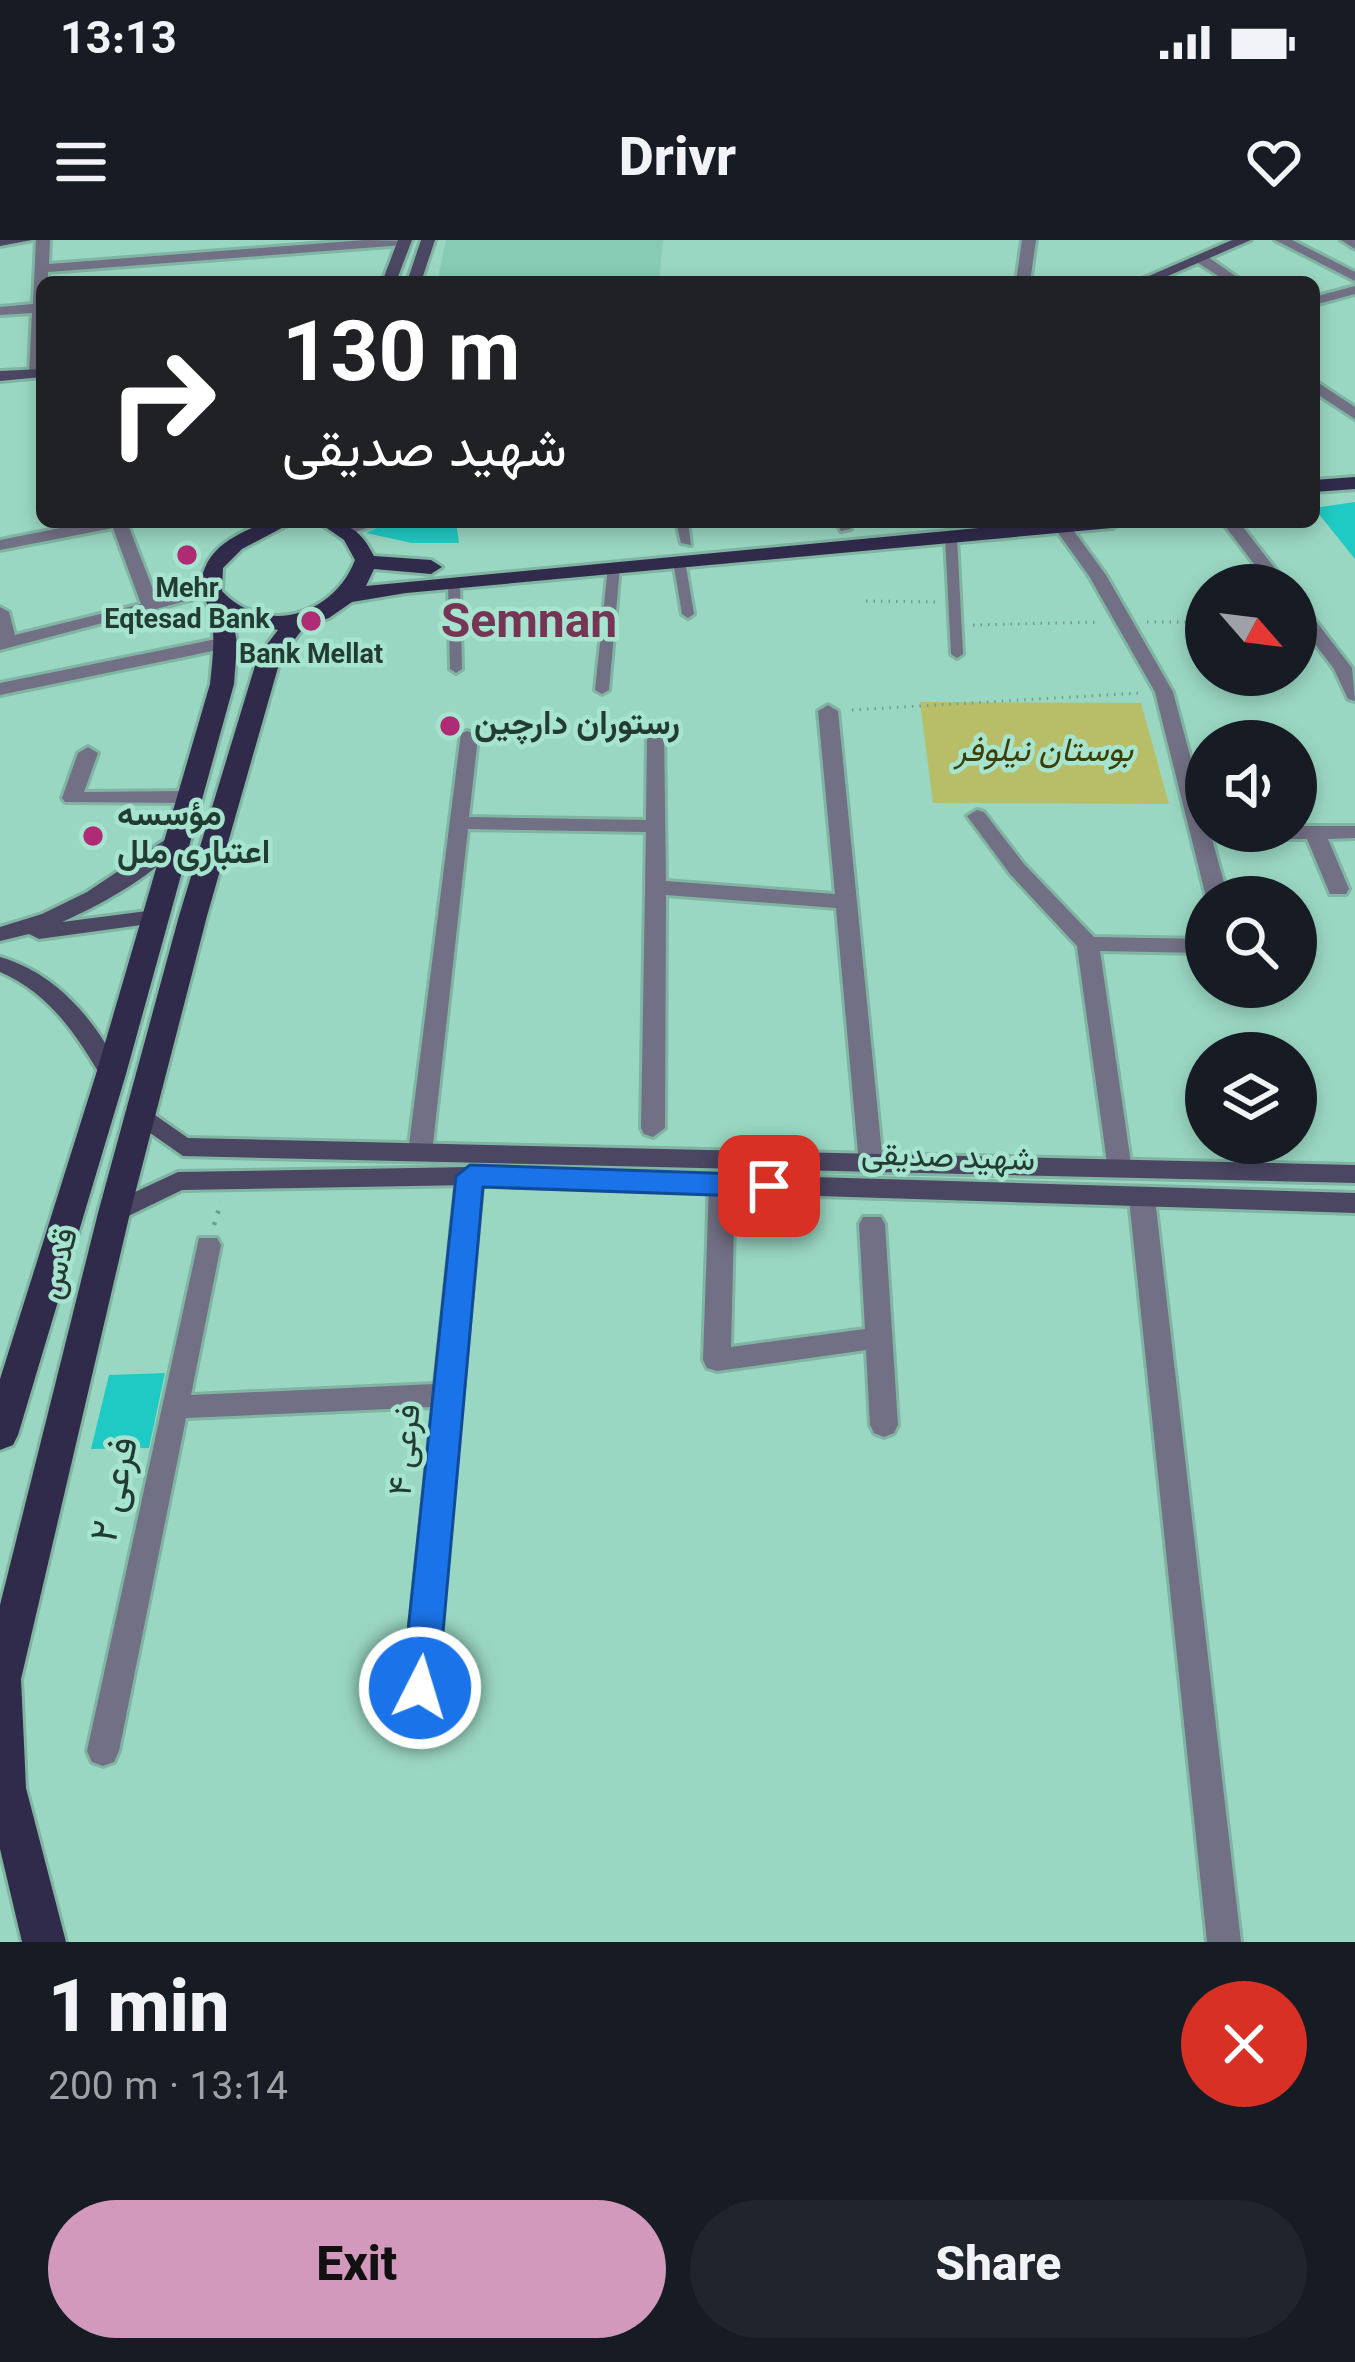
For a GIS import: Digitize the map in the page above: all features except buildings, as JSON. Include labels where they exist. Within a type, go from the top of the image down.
[{"type":"main road","points":[[1320,486],[1355,483]]},
{"type":"main road","points":[[1320,503],[1355,500]]},
{"type":"main road","points":[[265,528],[221,555],[208,580],[215,599],[248,622],[297,621],[343,597],[357,586],[366,560]]},
{"type":"main road","points":[[342,528],[366,560],[410,568],[585,561],[614,567],[682,542],[951,537],[1042,528]]},
{"type":"main road","points":[[343,597],[682,542],[815,528]]},
{"type":"main road","name":"قدس","points":[[0,1435],[111,1074],[222,684],[226,643],[215,599]]},
{"type":"main road","name":"قدس","points":[[44,1942],[3,1785],[1,1678],[114,1213],[193,916],[270,656],[297,621]]},
{"type":"main road","points":[[155,917],[193,916]]},
{"type":"street","points":[[0,242],[26,240]]},
{"type":"street","points":[[40,276],[43,240]]},
{"type":"street","points":[[40,269],[404,240],[391,276]]},
{"type":"street","points":[[416,276],[428,240]]},
{"type":"street","points":[[1024,276],[1029,240]]},
{"type":"street","points":[[1159,276],[1244,240]]},
{"type":"street","points":[[1282,240],[1355,277]]},
{"type":"street","points":[[1203,260],[1228,276]]},
{"type":"street","points":[[1320,300],[1355,290]]},
{"type":"street","points":[[1336,296],[1355,309]]},
{"type":"street","points":[[0,311],[36,308]]},
{"type":"street","points":[[0,376],[36,373]]},
{"type":"street","points":[[1320,389],[1355,414]]},
{"type":"street","points":[[0,545],[86,528]]},
{"type":"street","points":[[119,528],[150,605]]},
{"type":"street","points":[[1063,528],[1164,692],[1185,774]]},
{"type":"street","points":[[1235,528],[1263,564]]},
{"type":"street","points":[[0,612],[4,642],[150,605],[215,599]]},
{"type":"street","points":[[1317,634],[1343,668],[1355,695]]},
{"type":"street","points":[[0,689],[226,643]]},
{"type":"street","points":[[828,711],[871,1164]]},
{"type":"street","points":[[653,1128],[657,735]]},
{"type":"street","points":[[421,1153],[468,737]]},
{"type":"street","points":[[88,752],[72,798],[190,796]]},
{"type":"street","points":[[977,816],[1017,869],[1088,944],[1120,1169]]},
{"type":"street","points":[[459,824],[656,826]]},
{"type":"street","points":[[1317,832],[1355,832]]},
{"type":"street","points":[[1317,837],[1338,889]]},
{"type":"street","points":[[0,936],[80,907],[131,878],[178,838]]},
{"type":"street","points":[[656,887],[848,902]]},
{"type":"street","points":[[0,936],[155,917]]},
{"type":"street","points":[[1088,944],[1185,946]]},
{"type":"street","points":[[0,964],[19,970],[91,1032],[111,1074]]},
{"type":"street","name":"شهید صدیقی","points":[[142,1115],[183,1147],[1355,1174]]},
{"type":"street","points":[[278,1178],[280,1149]]},
{"type":"street","name":"شهید صدیقی","points":[[114,1213],[178,1180],[470,1176],[1355,1203]]},
{"type":"street","name":"فرعی ۴","points":[[416,1730],[470,1176]]},
{"type":"street","points":[[722,1184],[717,1360],[878,1338]]},
{"type":"street","points":[[1142,1199],[1224,1942]]},
{"type":"street","points":[[872,1224],[884,1425]]},
{"type":"street","name":"فرعی ۲","points":[[104,1751],[208,1245]]},
{"type":"street","points":[[174,1407],[448,1395]]},
{"type":"lane","points":[[951,537],[957,655]]},
{"type":"lane","points":[[682,542],[688,614]]},
{"type":"lane","points":[[602,690],[614,567]]},
{"type":"lane","points":[[454,582],[456,669]]},
{"type":"path","points":[[866,601],[954,602]]},
{"type":"path","points":[[956,626],[1185,622]]},
{"type":"path","points":[[828,711],[1164,692]]},
{"type":"path","points":[[208,1245],[228,1179]]},
{"type":"shaded area","points":[[446,240],[663,240],[660,276],[438,276]]},
{"type":"green space","name":"بوستان نیلوفر","points":[[920,702],[1141,703],[1169,804],[933,803]]},
{"type":"place","name":"Mehr Eqtesad Bank","points":[[187,555]]},
{"type":"place","name":"Bank Mellat","points":[[311,621]]},
{"type":"place","name":"رستوران دارچین","points":[[450,726]]},
{"type":"place","name":"مؤسسه اعتباری ملل","points":[[93,836]]},
{"type":"district","name":"Semnan","points":[[529,625]]},
{"type":"route","points":[[420,1688],[470,1176],[769,1186]]}]
